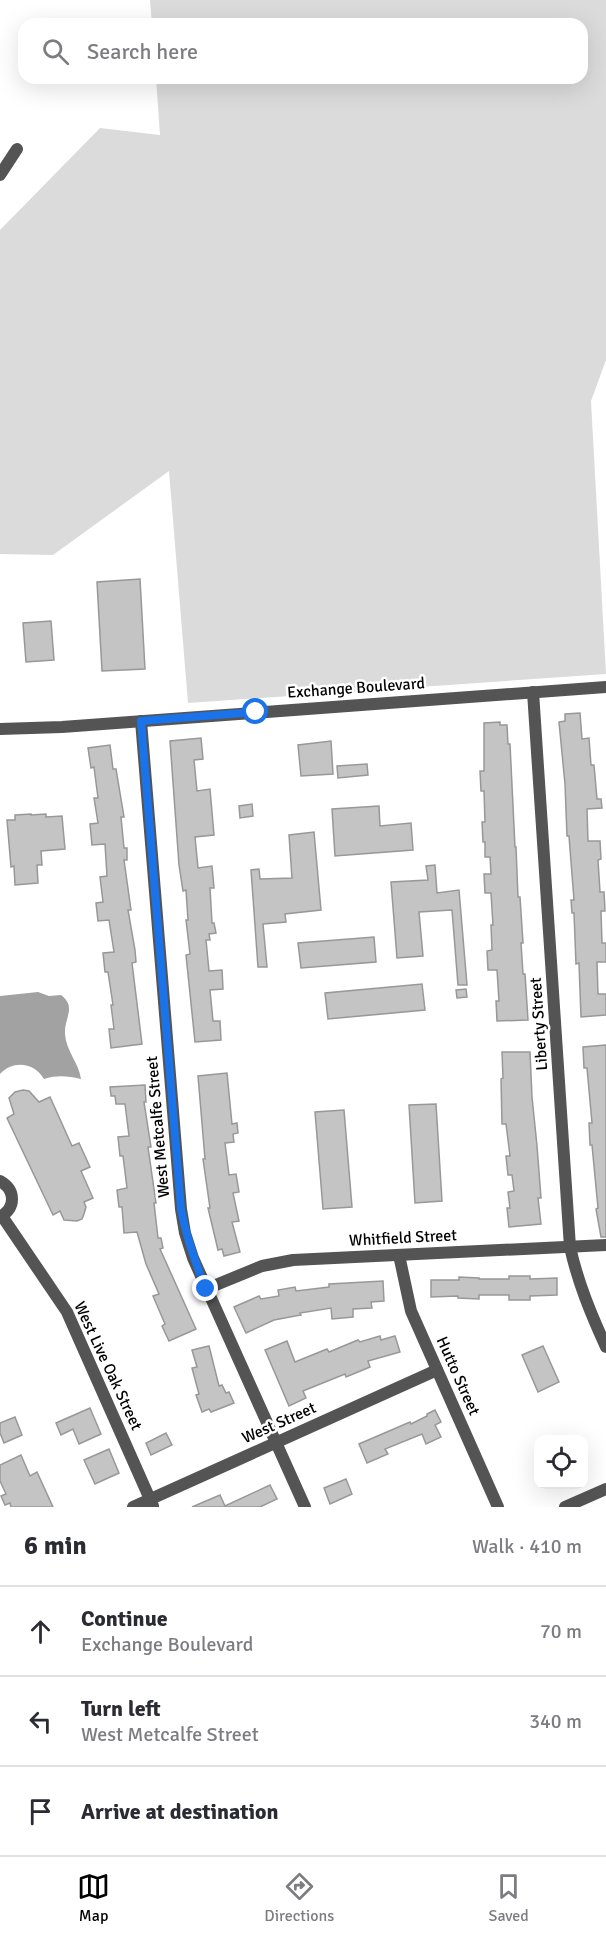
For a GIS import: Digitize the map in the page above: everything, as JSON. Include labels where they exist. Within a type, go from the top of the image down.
[{"type":"street","points":[[0,175],[17,149]]},
{"type":"street","name":"Exchange Boulevard","points":[[0,729],[62,727],[606,687]]},
{"type":"street","name":"Liberty Street","points":[[533,692],[570,1247],[577,1278],[606,1347]]},
{"type":"street","name":"West Metcalfe Street","points":[[141,721],[181,1209],[188,1241],[206,1289],[305,1507]]},
{"type":"street","points":[[0,1181],[10,1189],[12,1195],[11,1207],[1,1216]]},
{"type":"street","name":"West Live Oak Street","points":[[1,1216],[55,1293],[72,1322],[152,1503]]},
{"type":"street","name":"Whitfield Street","points":[[206,1289],[262,1266],[292,1260],[606,1245]]},
{"type":"street","name":"Hutto Street","points":[[399,1255],[411,1311],[498,1507]]},
{"type":"street","name":"West Street","points":[[133,1507],[152,1503],[276,1443],[437,1370]]},
{"type":"street","points":[[564,1507],[606,1489]]},
{"type":"shaded area","points":[[150,0],[606,0],[606,360],[591,401],[606,674],[188,703],[169,471],[53,555],[0,554],[0,230],[100,128],[160,135],[156,84],[588,84],[588,18],[152,18]]},
{"type":"shaded area","points":[[38,992],[49,996],[61,995],[66,999],[69,1013],[65,1028],[66,1040],[81,1079],[62,1076],[44,1079],[35,1069],[23,1065],[11,1066],[0,1074],[0,996]]},
{"type":"building","points":[[140,579],[145,669],[102,671],[97,582]]},
{"type":"building","points":[[51,621],[54,660],[26,662],[23,623]]},
{"type":"building","points":[[580,713],[582,739],[589,738],[597,799],[601,799],[602,808],[587,809],[588,841],[600,841],[601,859],[598,860],[600,892],[604,892],[605,911],[601,911],[602,943],[606,943],[606,962],[597,962],[598,994],[606,994],[606,1015],[581,1017],[579,963],[576,964],[574,913],[572,913],[571,900],[574,900],[559,722],[565,721],[565,714]]},
{"type":"building","points":[[500,722],[500,725],[507,725],[508,744],[510,744],[523,974],[525,974],[528,1020],[497,1021],[496,1001],[499,1001],[497,970],[488,970],[487,951],[492,950],[491,925],[493,925],[491,893],[485,893],[484,874],[491,874],[490,857],[485,857],[485,842],[483,842],[484,791],[481,791],[480,771],[484,771],[484,723]]},
{"type":"building","points":[[201,738],[203,759],[194,760],[197,791],[210,789],[214,835],[195,837],[198,868],[212,866],[214,888],[210,888],[212,923],[214,923],[216,933],[209,934],[210,940],[206,940],[209,971],[222,970],[223,989],[210,990],[213,1021],[220,1021],[221,1040],[195,1042],[186,955],[190,954],[186,920],[188,920],[186,890],[183,891],[179,865],[170,741]]},
{"type":"building","points":[[331,741],[333,774],[301,776],[298,745]]},
{"type":"building","points":[[110,745],[124,817],[121,817],[127,860],[124,860],[131,910],[128,910],[136,962],[132,963],[142,1044],[111,1048],[109,1029],[114,1029],[111,1005],[113,1005],[103,953],[114,952],[109,920],[98,921],[96,903],[103,902],[100,877],[107,876],[105,844],[92,845],[90,824],[98,823],[94,798],[98,798],[94,767],[91,768],[88,748]]},
{"type":"building","points":[[367,764],[368,775],[338,778],[337,766]]},
{"type":"building","points":[[252,804],[253,816],[240,818],[239,806]]},
{"type":"building","points":[[379,806],[380,826],[411,823],[413,850],[335,856],[332,809]]},
{"type":"building","points":[[46,814],[46,817],[62,816],[65,849],[41,851],[42,865],[37,865],[38,883],[15,885],[7,820],[15,820],[15,815]]},
{"type":"building","points":[[314,832],[321,910],[285,914],[286,922],[263,924],[267,967],[258,967],[251,870],[259,869],[260,879],[292,878],[289,835]]},
{"type":"building","points":[[435,865],[437,893],[459,890],[467,985],[458,985],[452,910],[419,912],[423,956],[397,958],[391,882],[428,880],[426,866]]},
{"type":"building","points":[[374,937],[376,962],[301,968],[298,943]]},
{"type":"building","points":[[422,984],[425,1010],[328,1019],[325,993]]},
{"type":"building","points":[[466,989],[467,997],[457,998],[456,990]]},
{"type":"building","points":[[606,1045],[606,1237],[601,1237],[596,1209],[598,1208],[592,1145],[590,1145],[589,1123],[592,1123],[583,1047]]},
{"type":"building","points":[[502,1052],[530,1052],[541,1224],[509,1227],[508,1192],[514,1191],[512,1175],[508,1175],[506,1156],[510,1156],[506,1124],[502,1124]]},
{"type":"building","points":[[227,1073],[232,1124],[237,1123],[238,1133],[233,1134],[234,1142],[225,1143],[229,1175],[236,1174],[239,1192],[233,1193],[239,1221],[232,1222],[240,1252],[224,1256],[222,1249],[218,1250],[208,1208],[210,1208],[203,1159],[205,1159],[198,1076]]},
{"type":"building","points":[[145,1085],[146,1102],[144,1102],[151,1147],[148,1147],[156,1203],[154,1203],[158,1238],[161,1238],[163,1248],[160,1249],[196,1329],[169,1341],[162,1326],[165,1324],[153,1296],[159,1294],[146,1264],[137,1232],[124,1233],[122,1207],[119,1207],[117,1190],[127,1188],[118,1137],[129,1136],[125,1104],[116,1104],[115,1096],[111,1096],[110,1087]]},
{"type":"building","points":[[29,1091],[39,1102],[50,1097],[72,1146],[79,1143],[90,1167],[81,1171],[93,1198],[84,1202],[86,1207],[82,1219],[64,1220],[60,1211],[53,1215],[7,1118],[14,1114],[9,1098],[15,1092]]},
{"type":"building","points":[[436,1104],[442,1201],[415,1203],[409,1105]]},
{"type":"building","points":[[344,1110],[352,1207],[323,1209],[315,1112]]},
{"type":"building","points":[[509,1276],[530,1276],[530,1279],[557,1278],[557,1295],[530,1296],[530,1300],[509,1300],[509,1295],[479,1295],[479,1299],[458,1298],[458,1296],[431,1297],[431,1280],[459,1280],[459,1277],[509,1279]]},
{"type":"building","points":[[383,1281],[384,1301],[371,1302],[372,1308],[353,1309],[353,1317],[332,1319],[331,1308],[274,1320],[246,1333],[234,1307],[259,1296],[261,1299],[279,1296],[278,1290],[295,1287],[296,1291],[329,1287],[329,1284]]},
{"type":"building","points":[[380,1336],[381,1340],[395,1336],[400,1352],[368,1361],[370,1367],[346,1377],[345,1374],[303,1391],[306,1398],[289,1406],[265,1350],[287,1341],[295,1362],[327,1349],[329,1352],[358,1340],[360,1342]]},
{"type":"building","points":[[209,1346],[219,1386],[222,1385],[226,1393],[229,1392],[234,1403],[211,1412],[209,1409],[202,1412],[196,1395],[199,1394],[192,1368],[197,1367],[192,1350]]},
{"type":"building","points":[[543,1346],[559,1382],[538,1392],[522,1355]]},
{"type":"building","points":[[90,1408],[101,1434],[79,1444],[73,1429],[61,1435],[56,1423]]},
{"type":"building","points":[[435,1410],[441,1422],[435,1425],[441,1437],[426,1444],[422,1434],[385,1449],[388,1454],[367,1463],[359,1444],[410,1422],[411,1424]]},
{"type":"building","points":[[15,1417],[22,1435],[4,1443],[0,1433],[0,1423]]},
{"type":"building","points":[[166,1433],[172,1445],[151,1455],[146,1443]]},
{"type":"building","points":[[109,1449],[119,1473],[95,1484],[84,1460]]},
{"type":"building","points":[[21,1455],[30,1476],[37,1472],[53,1507],[11,1507],[10,1503],[5,1505],[1,1496],[6,1494],[0,1481],[0,1465]]},
{"type":"building","points":[[346,1479],[352,1494],[330,1504],[324,1488]]},
{"type":"building","points":[[270,1485],[277,1499],[260,1507],[192,1507],[220,1495],[225,1506]]},
{"type":"route","points":[[206,1289],[185,1233],[181,1209],[141,721],[256,712]]}]
